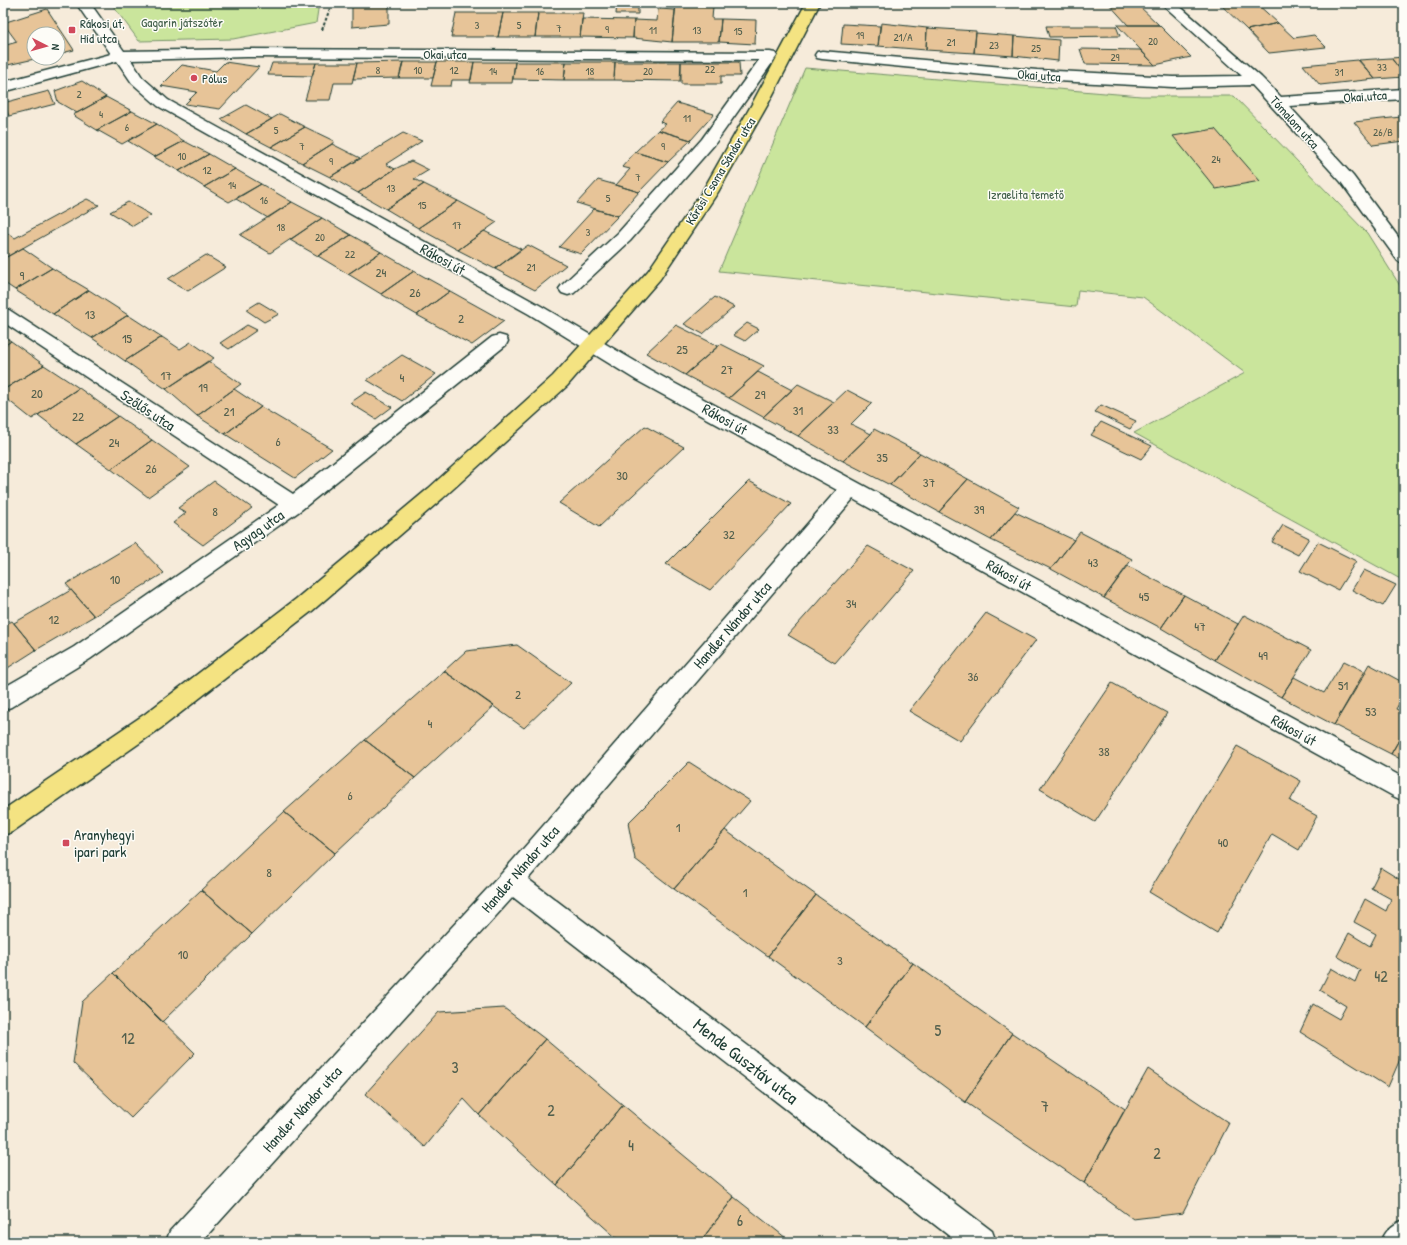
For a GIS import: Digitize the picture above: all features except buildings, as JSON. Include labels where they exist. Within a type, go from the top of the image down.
[{"type":"main road","name":"Kőrösi Csoma Sándor utca","points":[[3,824],[152,721],[304,605],[436,493],[554,386],[654,275],[710,192],[760,104],[813,3]]},
{"type":"street","name":"Rákosi út","points":[[83,3],[137,80],[163,103],[528,306],[643,375],[1404,790]]},
{"type":"street","name":"Tómalom utca","points":[[1168,3],[1256,80],[1277,102],[1347,179],[1404,256]]},
{"type":"street","name":"Okai utca","points":[[3,87],[120,56],[247,53],[770,56]]},
{"type":"street","name":"Okai utca","points":[[822,55],[1037,75],[1173,82],[1256,80]]},
{"type":"street","name":"Kőrösi Csoma Sándor utca","points":[[568,290],[624,237],[708,142],[770,56]]},
{"type":"street","name":"Okai utca","points":[[1277,102],[1404,94]]},
{"type":"street","name":"Szőlős utca","points":[[3,314],[294,505]]},
{"type":"street","name":"Agyag utca","points":[[3,700],[82,653],[294,505],[499,340]]},
{"type":"street","name":"Handler Nándor utca","points":[[181,1242],[511,880],[850,488]]},
{"type":"street","name":"Mende Gusztáv utca","points":[[511,880],[981,1242]]},
{"type":"street","points":[[1396,1242],[1404,1235]]},
{"type":"green space","name":"Gagarin játszótér","points":[[111,3],[319,3],[316,23],[233,39],[139,41]]},
{"type":"green space","name":"Izraelita temető","points":[[805,68],[1141,96],[1234,96],[1367,233],[1404,292],[1404,581],[1134,433],[1245,373],[1143,297],[1078,290],[1076,307],[719,271]]},
{"type":"place","name":"Rákosi út, Híd utca","points":[[72,30]]},
{"type":"place","name":"Pólus","points":[[194,78]]},
{"type":"place","name":"Aranyhegyi ipari park","points":[[66,843]]}]
